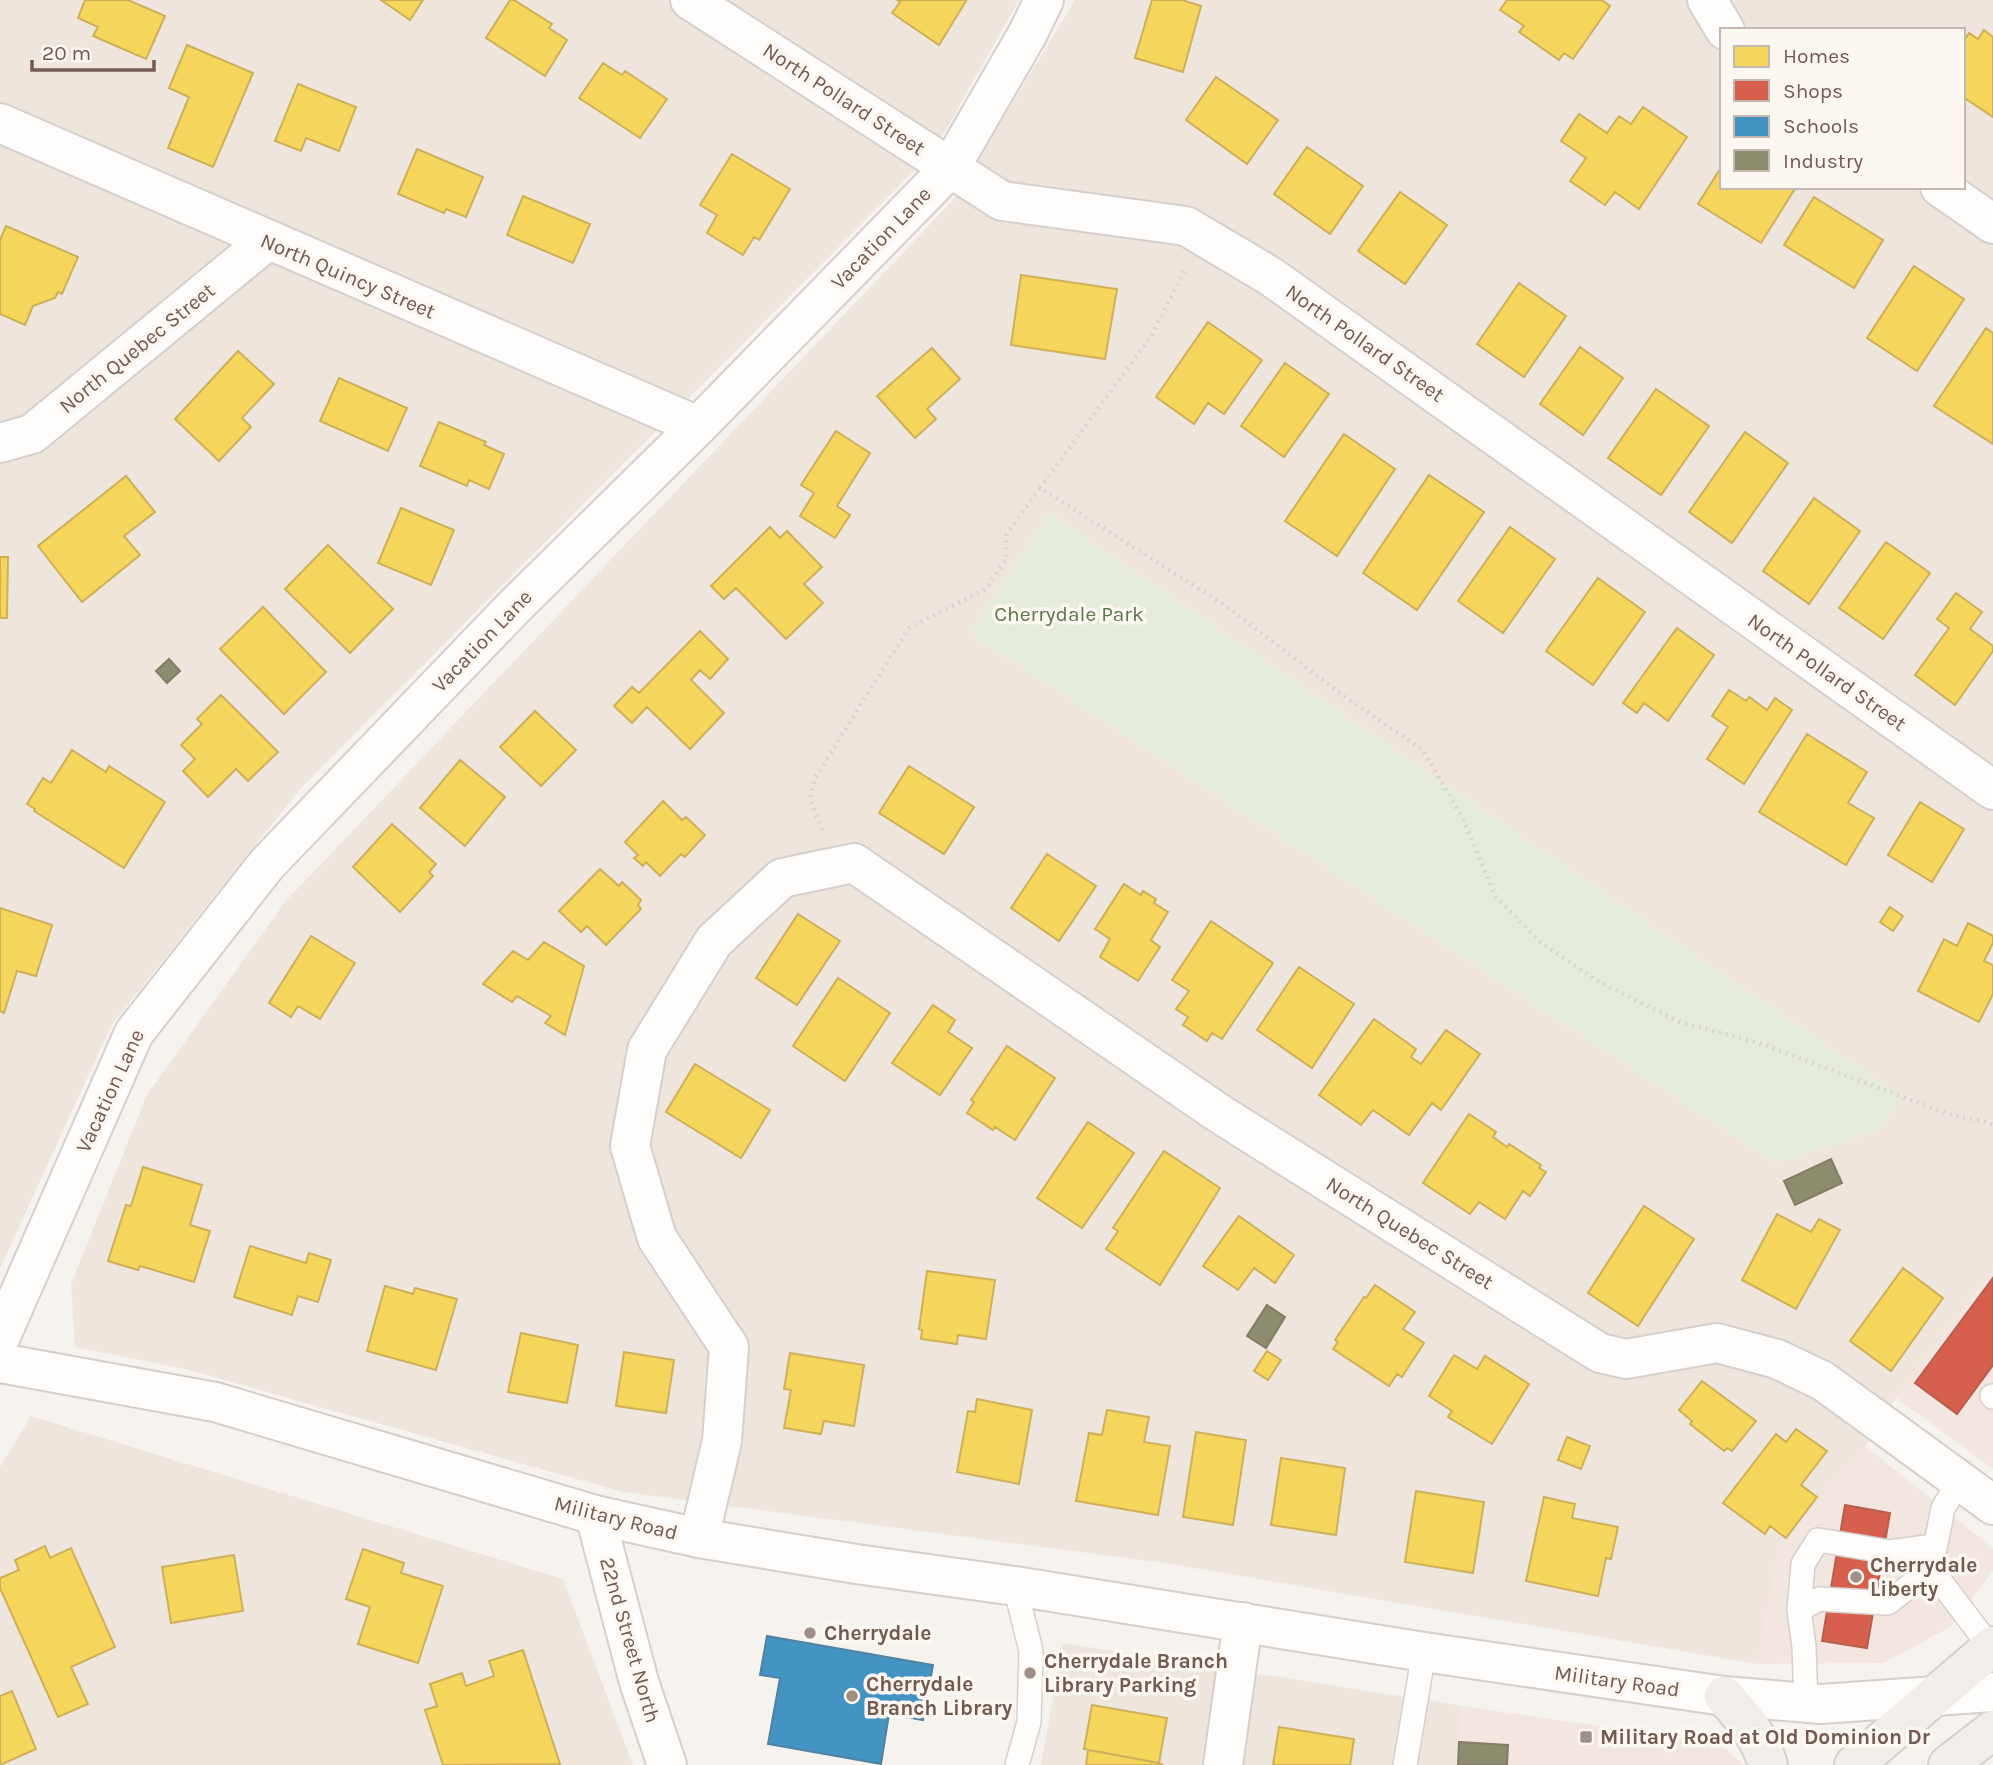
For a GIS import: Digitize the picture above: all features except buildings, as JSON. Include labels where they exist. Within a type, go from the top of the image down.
[{"type":"main road","points":[[1854,1765],[1992,1647]]},
{"type":"main road","points":[[1724,1696],[1759,1739],[1768,1765]]},
{"type":"main road","points":[[1948,1765],[1993,1730]]},
{"type":"street","name":"North Pollard Street","points":[[690,0],[1002,201],[1186,226],[1270,276],[1993,790]]},
{"type":"street","name":"Vacation Lane","points":[[0,1338],[134,1033],[267,864],[525,596],[698,426],[950,167],[1028,33],[1044,0]]},
{"type":"street","points":[[1707,0],[1724,28]]},
{"type":"street","name":"North Quincy Street","points":[[0,123],[698,426]]},
{"type":"street","points":[[1943,189],[1993,224]]},
{"type":"street","name":"North Quebec Street","points":[[0,443],[32,434],[267,241]]},
{"type":"street","name":"North Quebec Street","points":[[698,1538],[722,1441],[729,1347],[657,1238],[629,1146],[647,1050],[714,941],[782,878],[854,863],[1220,1114],[1600,1353],[1626,1360],[1717,1343],[1777,1359],[1823,1381],[1993,1505]]},
{"type":"street","name":"Military Road","points":[[0,1363],[215,1402],[595,1515],[698,1538],[1424,1652],[1724,1696],[1821,1704],[1993,1692]]},
{"type":"street","name":"22nd Street North","points":[[595,1515],[639,1682],[667,1765]]},
{"type":"street","points":[[1223,1765],[1243,1622]]},
{"type":"lane","points":[[1799,1610],[1819,1599],[1888,1603],[1933,1558],[1943,1507],[1961,1482]]},
{"type":"lane","points":[[1805,1703],[1804,1647],[1799,1610],[1803,1564],[1818,1540],[1933,1558],[1992,1647]]},
{"type":"lane","points":[[1015,1586],[1031,1651],[1029,1722],[1017,1765]]},
{"type":"lane","points":[[1405,1765],[1424,1652]]},
{"type":"path","points":[[819,821],[810,799],[815,778],[909,628],[986,589],[1006,560],[1006,535],[1152,335],[1203,236]]},
{"type":"path","points":[[1040,488],[1226,606],[1345,697],[1423,750],[1463,820],[1495,896],[1540,942],[1599,982],[1680,1022],[1759,1043],[1954,1116],[1993,1125]]},
{"type":"shaded area","points":[[0,0],[1019,0],[947,128],[913,172],[300,789],[112,1024],[0,1268]]},
{"type":"shaded area","points":[[1075,0],[1993,0],[1993,1270],[1896,1398],[1865,1446],[1778,1552],[1758,1664],[1164,1563],[623,1492],[185,1369],[75,1347],[71,1284],[147,1095],[285,902],[954,199]]},
{"type":"shaded area","points":[[1993,1270],[1993,1469],[1896,1398]]},
{"type":"shaded area","points":[[31,1416],[563,1579],[633,1765],[0,1765],[0,1467]]},
{"type":"shaded area","points":[[1865,1446],[1993,1548],[1993,1571],[1950,1627],[1884,1663],[1758,1664],[1778,1552]]},
{"type":"shaded area","points":[[1063,1643],[1463,1706],[1459,1765],[1041,1765]]},
{"type":"shaded area","points":[[1463,1706],[1693,1740],[1725,1749],[1744,1765],[1459,1765]]},
{"type":"green space","name":"Cherrydale Park","points":[[1050,514],[1902,1097],[1880,1130],[1776,1163],[970,633]]},
{"type":"place","name":"Cherrydale Liberty","points":[[1856,1577]]},
{"type":"place","name":"Cherrydale","points":[[810,1633]]},
{"type":"place","name":"Cherrydale Branch Library Parking","points":[[1030,1673]]},
{"type":"place","name":"Cherrydale Branch Library","points":[[852,1696]]},
{"type":"place","name":"Military Road at Old Dominion Dr","points":[[1586,1737]]}]
